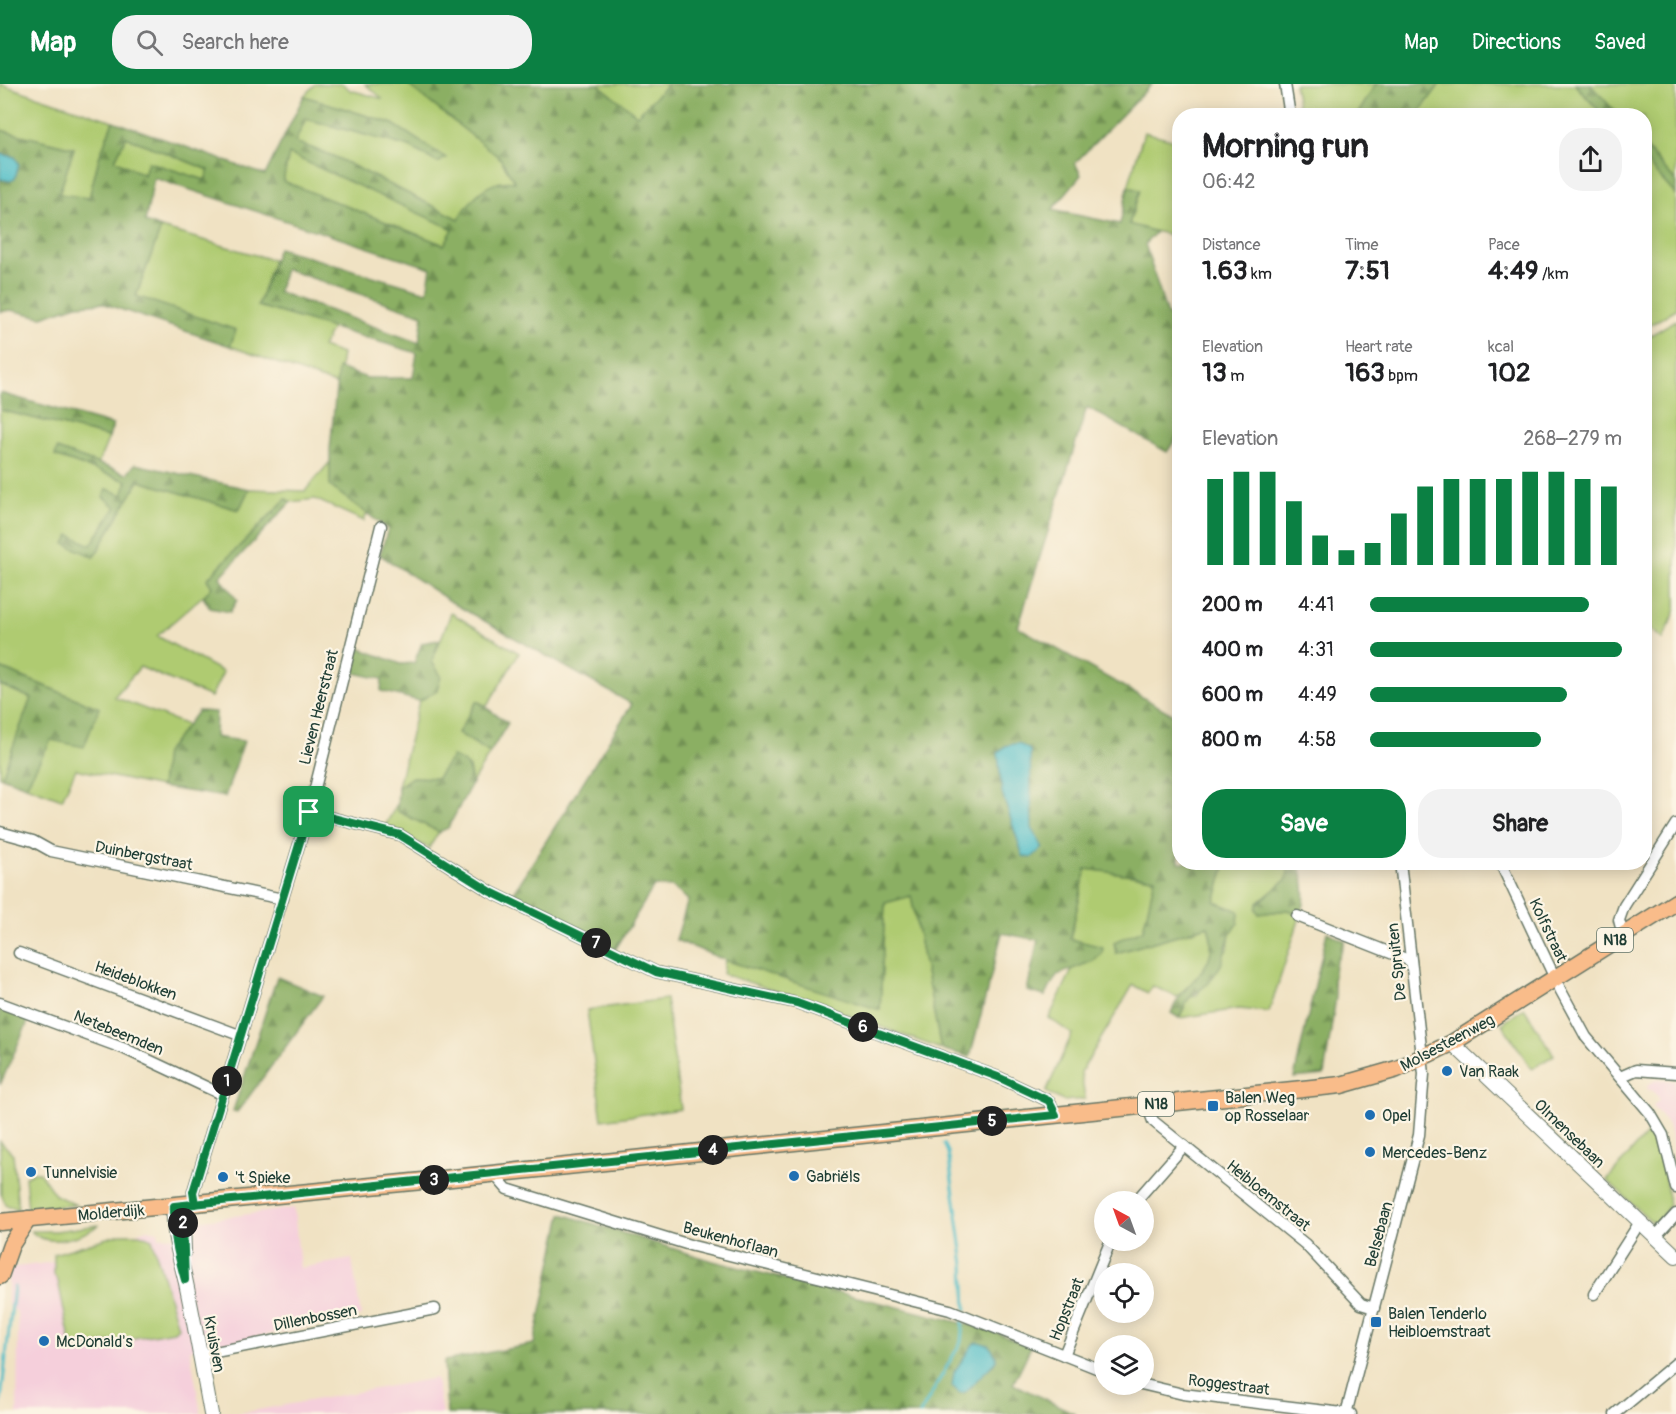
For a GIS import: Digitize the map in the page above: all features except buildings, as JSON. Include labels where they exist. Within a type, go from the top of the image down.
[{"type":"main road","name":"Molsesteenweg","points":[[939,1127],[1341,1085],[1389,1072],[1452,1043],[1676,902]]},
{"type":"main road","name":"Molderdijk","points":[[0,1222],[939,1127]]},
{"type":"main road","points":[[0,1276],[10,1245],[28,1219]]},
{"type":"street","points":[[1284,84],[1288,108]]},
{"type":"street","name":"Lieven Heerstraat","points":[[195,1204],[193,1192],[309,812],[381,526]]},
{"type":"street","points":[[309,812],[400,835],[491,892],[656,972],[797,1003],[998,1077],[1049,1101],[1056,1115]]},
{"type":"street","points":[[1652,862],[1676,824]]},
{"type":"street","name":"Duinbergstraat","points":[[0,834],[33,842],[51,851],[283,898]]},
{"type":"street","name":"De Spruiten","points":[[1401,870],[1421,1059]]},
{"type":"street","name":"Kolfstraat","points":[[1504,870],[1555,978],[1587,1037],[1650,1113],[1663,1135],[1676,1188]]},
{"type":"street","points":[[1623,935],[1619,921],[1624,906],[1647,870]]},
{"type":"street","points":[[1297,916],[1411,961]]},
{"type":"street","name":"Heideblokken","points":[[19,953],[242,1036]]},
{"type":"street","name":"Netebeemden","points":[[0,1003],[125,1049],[223,1095]]},
{"type":"street","name":"Olmensebaan","points":[[1452,1043],[1676,1256]]},
{"type":"street","name":"Belsebaan","points":[[1348,1414],[1419,1135],[1424,1074],[1421,1059]]},
{"type":"street","points":[[1620,1077],[1636,1070],[1676,1073]]},
{"type":"street","name":"Heibloemstraat","points":[[1147,1105],[1153,1121],[1305,1244],[1361,1305],[1374,1308]]},
{"type":"street","points":[[1145,1191],[1184,1146]]},
{"type":"street","name":"Beukenhoflaan","points":[[494,1173],[507,1189],[682,1243],[969,1317],[1064,1355]]},
{"type":"street","name":"Kruisven","points":[[174,1206],[173,1224],[177,1252],[185,1280],[212,1414]]},
{"type":"street","points":[[1655,1237],[1674,1221]]},
{"type":"street","points":[[1594,1294],[1640,1222]]},
{"type":"street","name":"Hopstraat","points":[[1064,1355],[1107,1251]]},
{"type":"street","name":"Dillenbossen","points":[[200,1355],[435,1309]]},
{"type":"street","points":[[1064,1355],[1094,1367]]},
{"type":"street","points":[[1616,1414],[1676,1363]]},
{"type":"street","name":"Roggestraat","points":[[1154,1387],[1175,1393],[1348,1414]]},
{"type":"shaded area","points":[[1657,1079],[1676,1081],[1676,1155],[1668,1124],[1653,1106],[1660,1099],[1651,1089],[1648,1091],[1648,1085]]},
{"type":"shaded area","points":[[294,1208],[300,1268],[352,1259],[361,1316],[190,1350],[201,1414],[17,1414],[17,1312],[8,1305],[8,1268],[55,1262],[147,1229],[158,1231],[159,1237],[195,1236],[198,1221]]},
{"type":"shaded area","points":[[436,1378],[442,1414],[236,1414]]},
{"type":"green space","points":[[0,84],[113,121],[99,158],[89,199],[59,194],[74,148],[0,130]]},
{"type":"green space","points":[[315,84],[343,84],[350,90],[383,99],[365,84],[407,84],[500,158],[516,183],[459,219],[333,156],[294,142],[306,119],[410,147],[438,163],[393,124],[304,96]]},
{"type":"green space","points":[[407,84],[598,84],[637,115],[668,84],[1152,84],[1075,163],[1081,175],[1052,210],[1120,224],[1128,187],[1140,190],[1129,224],[1156,232],[1145,244],[1167,315],[1172,318],[1172,444],[1167,452],[1087,407],[1018,627],[1172,714],[1172,870],[1224,870],[1215,902],[1239,911],[1238,924],[1230,934],[1221,965],[1209,983],[1189,998],[1179,1018],[1171,1013],[1184,991],[1206,964],[1210,954],[1211,941],[1208,926],[1116,953],[1114,942],[1143,930],[1155,878],[1086,869],[1070,939],[1103,947],[1102,954],[1093,961],[1057,975],[1045,996],[1027,991],[1038,940],[1002,933],[970,1057],[941,1049],[911,896],[885,903],[880,1010],[725,960],[676,940],[688,900],[672,887],[654,886],[615,950],[511,897],[632,704],[456,605],[380,555],[388,529],[330,486],[330,449],[338,368],[367,378],[413,378],[417,353],[258,306],[278,248],[427,292],[431,268],[154,178],[145,222],[161,228],[136,296],[236,330],[230,346],[102,303],[77,305],[42,317],[10,310],[0,312],[0,179],[2,181],[15,157],[0,154],[0,130],[74,148],[59,194],[89,198],[99,158],[113,121],[265,175],[304,96],[393,124],[446,158],[438,163],[410,147],[306,119],[295,142],[333,156],[459,219],[481,191],[497,183],[515,182],[500,158]],"holes":[[[126,137],[209,170],[205,180],[148,162],[144,175],[115,160]],[[289,154],[453,229],[444,245],[283,181]],[[285,269],[423,315],[419,343],[278,292]]]},
{"type":"green space","points":[[598,84],[668,84],[637,116]]},
{"type":"green space","points":[[1294,84],[1376,84],[1362,108],[1299,108]]},
{"type":"green space","points":[[1376,84],[1440,84],[1422,108],[1361,108]]},
{"type":"green space","points":[[1440,84],[1574,84],[1596,108],[1423,108]]},
{"type":"green space","points":[[1575,84],[1590,84],[1612,108],[1597,108]]},
{"type":"green space","points":[[1590,84],[1676,84],[1676,182],[1652,154],[1652,108],[1612,108]]},
{"type":"green space","points":[[1144,132],[1172,139],[1172,235],[1129,225],[1139,190],[1128,187]]},
{"type":"green space","points":[[126,137],[209,170],[205,180],[148,162],[144,175],[115,160]]},
{"type":"green space","points":[[288,153],[454,229],[444,245],[282,181]]},
{"type":"green space","points":[[1652,155],[1676,182],[1676,195],[1652,169]]},
{"type":"green space","points":[[1652,169],[1676,195],[1676,309],[1652,324]]},
{"type":"green space","points":[[161,228],[273,260],[258,306],[332,328],[322,347],[342,354],[337,385],[230,346],[236,330],[136,297]]},
{"type":"green space","points":[[1676,320],[1676,609],[1663,640],[1652,630],[1652,334]]},
{"type":"green space","points":[[0,393],[113,425],[109,437],[0,410]]},
{"type":"green space","points":[[0,410],[109,437],[98,464],[58,450],[55,456],[127,481],[122,496],[107,489],[116,507],[91,545],[94,557],[139,480],[239,510],[249,489],[305,491],[330,462],[330,486],[367,513],[364,521],[315,499],[291,502],[286,499],[207,579],[213,587],[157,636],[223,672],[211,697],[140,667],[114,697],[187,725],[165,753],[161,787],[76,769],[62,799],[26,786],[51,739],[99,708],[0,668]]},
{"type":"green space","points":[[57,449],[127,474],[135,464],[249,489],[239,510],[139,481],[94,557],[65,544],[70,535],[91,545],[116,507],[103,497],[107,489],[122,495],[127,481],[55,456]]},
{"type":"green space","points":[[286,499],[291,502],[220,577],[237,600],[230,612],[210,608],[203,597],[212,587],[207,579]]},
{"type":"green space","points":[[451,613],[519,653],[487,706],[477,701],[458,733],[490,753],[472,783],[469,767],[452,757],[437,778],[412,777],[398,787],[419,701],[437,690],[441,676],[432,662]]},
{"type":"green space","points":[[439,640],[432,662],[441,676],[437,691],[419,701],[381,691],[382,679],[350,672],[356,647],[401,664],[414,663],[422,643]]},
{"type":"green space","points":[[0,668],[99,708],[84,747],[51,740],[26,786],[2,777],[31,698],[0,685]]},
{"type":"green space","points":[[0,685],[31,698],[2,777],[0,777]]},
{"type":"green space","points":[[477,701],[508,723],[490,753],[458,733]]},
{"type":"green space","points":[[198,711],[216,712],[215,737],[244,741],[225,797],[161,787],[165,753]]},
{"type":"green space","points":[[452,757],[466,766],[472,783],[448,828],[439,832],[397,811],[398,787],[412,777],[437,778]]},
{"type":"green space","points":[[397,804],[398,811],[439,832],[429,848],[385,826]]},
{"type":"green space","points":[[1086,869],[1155,878],[1143,930],[1114,942],[1116,953],[1208,926],[1211,949],[1206,966],[1177,997],[1153,986],[1148,993],[1133,985],[1081,1072],[1085,1099],[1063,1101],[1046,1092],[1072,1034],[1049,1018],[1073,968],[1093,961],[1102,947],[1070,939]]},
{"type":"green space","points":[[1224,870],[1288,870],[1287,879],[1258,903],[1259,914],[1287,910],[1301,914],[1269,1012],[1239,1009],[1179,1018],[1189,998],[1197,995],[1228,948],[1230,934],[1238,924],[1239,911],[1215,902]]},
{"type":"green space","points":[[1288,870],[1301,870],[1305,895],[1301,914],[1287,910],[1259,914],[1256,909],[1258,903],[1287,879]]},
{"type":"green space","points":[[911,896],[941,1049],[830,1008],[723,974],[725,960],[880,1009],[885,903]]},
{"type":"green space","points":[[1327,932],[1345,941],[1335,965],[1333,982],[1336,997],[1324,1075],[1294,1078]]},
{"type":"green space","points":[[277,977],[323,996],[237,1112],[233,1111]]},
{"type":"green space","points":[[666,999],[681,1109],[602,1120],[587,1010]]},
{"type":"green space","points":[[0,1007],[30,1017],[0,1085]]},
{"type":"green space","points":[[1524,1008],[1554,1055],[1532,1069],[1502,1024]]},
{"type":"green space","points":[[1651,1129],[1664,1169],[1669,1206],[1655,1225],[1607,1180]]},
{"type":"green space","points":[[0,1141],[13,1154],[18,1209],[6,1205],[1,1194]]},
{"type":"green space","points":[[33,1172],[39,1172],[55,1195],[76,1205],[28,1209],[25,1177]]},
{"type":"green space","points":[[562,1214],[713,1261],[990,1330],[1031,1347],[1013,1384],[1076,1414],[447,1414],[444,1361],[534,1344]],"holes":[[[976,1342],[994,1364],[980,1374],[965,1392],[954,1372]]]},
{"type":"green space","points":[[99,1225],[83,1234],[55,1240],[38,1236],[31,1231],[56,1231]]},
{"type":"green space","points":[[120,1234],[140,1234],[152,1239],[178,1327],[174,1331],[72,1349],[58,1281],[54,1275],[54,1254]]},
{"type":"water","points":[[0,154],[15,157],[19,164],[15,179],[10,181],[0,179]]},
{"type":"water","points":[[1018,743],[1030,750],[1032,828],[1043,848],[1031,858],[1023,856],[1002,793],[998,753],[1005,746]]},
{"type":"water","points":[[978,1342],[989,1345],[996,1356],[996,1361],[965,1392],[960,1393],[952,1386],[954,1372],[973,1344]]},
{"type":"waterway","points":[[944,1144],[948,1152],[964,1265],[966,1309]]},
{"type":"waterway","points":[[0,1408],[14,1287]]},
{"type":"waterway","points":[[920,1414],[961,1342],[963,1321]]},
{"type":"place","name":"Van Raak","points":[[1447,1071]]},
{"type":"place","name":"Balen Weg op Rosselaar","points":[[1213,1106]]},
{"type":"place","name":"Opel","points":[[1370,1115]]},
{"type":"place","name":"Mercedes-Benz","points":[[1370,1152]]},
{"type":"place","name":"Tunnelvisie","points":[[31,1172]]},
{"type":"place","name":"Gabriëls","points":[[794,1176]]},
{"type":"place","name":"'t Spieke","points":[[223,1177]]},
{"type":"place","name":"Balen Tenderlo Heibloemstraat","points":[[1376,1322]]},
{"type":"place","name":"McDonald's","points":[[44,1341]]},
{"type":"route","points":[[309,812],[193,1192],[195,1204],[174,1206],[173,1224],[177,1252],[185,1280],[183,1223],[174,1206],[218,1201],[433,1180],[1056,1115],[1049,1101],[998,1077],[797,1003],[656,972],[491,892],[400,835],[382,828],[309,812]]}]
